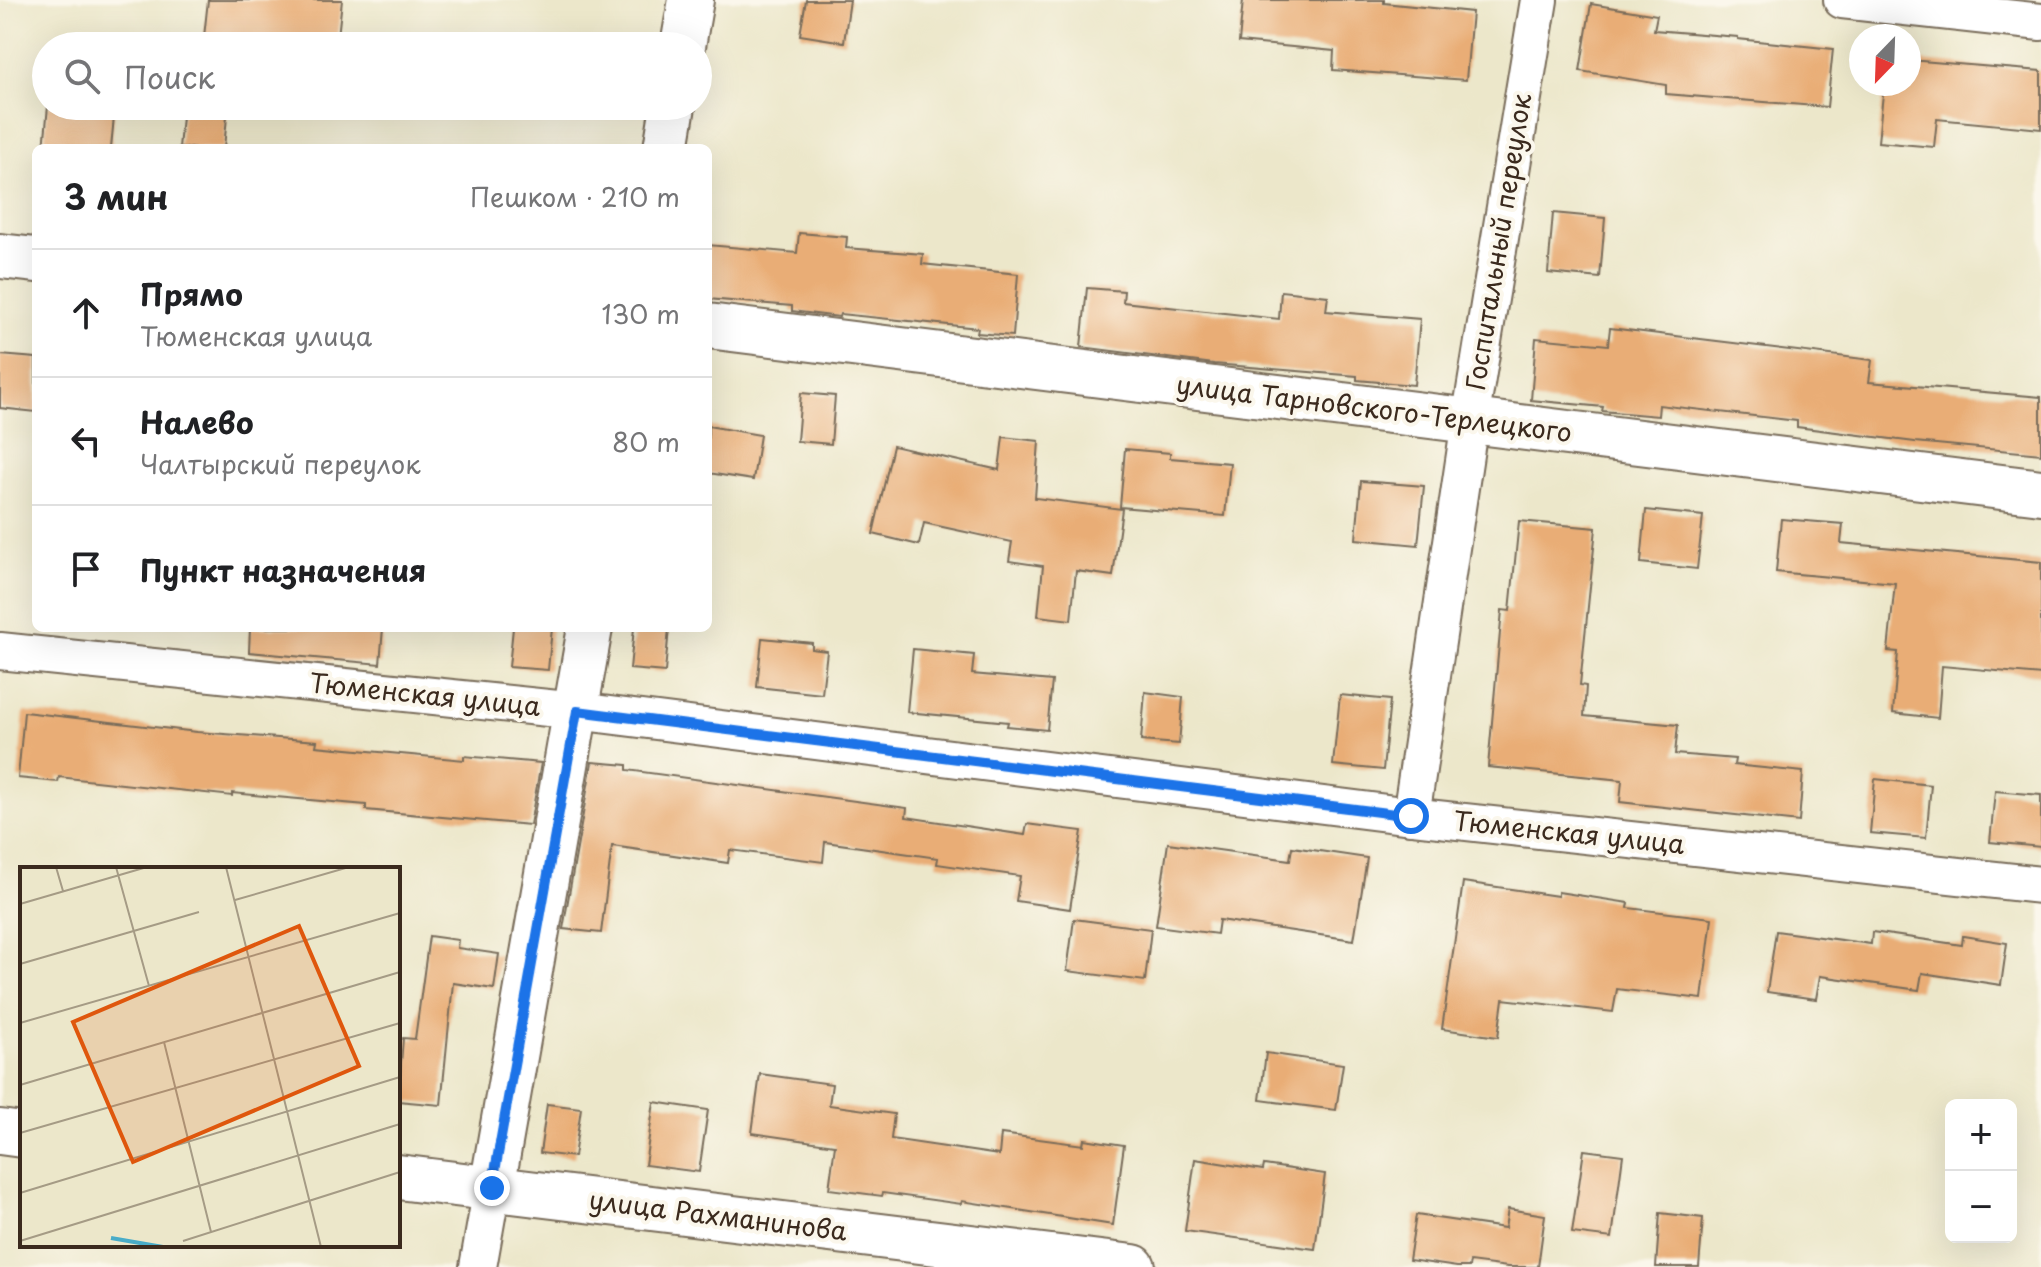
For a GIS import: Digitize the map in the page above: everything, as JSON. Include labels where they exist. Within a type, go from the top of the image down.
[{"type":"street","points":[[685,32],[691,0]]},
{"type":"street","name":"Госпитальный переулок","points":[[1411,816],[1470,421],[1539,0]]},
{"type":"street","points":[[1842,0],[2041,22]]},
{"type":"street","points":[[667,144],[671,120]]},
{"type":"street","points":[[0,256],[32,260]]},
{"type":"street","name":"улица Тарновского-Терлецкого","points":[[712,326],[2041,492]]},
{"type":"street","points":[[478,1267],[589,632]]},
{"type":"street","name":"Тюменская улица","points":[[0,651],[577,711],[1411,816],[2041,885]]},
{"type":"street","points":[[0,1132],[20,1135]]},
{"type":"street","name":"улица Рахманинова","points":[[400,1177],[1133,1267]]},
{"type":"building","points":[[208,0],[342,0],[339,32],[205,32]]},
{"type":"building","points":[[806,0],[850,0],[844,42],[800,35]]},
{"type":"building","points":[[1243,0],[1384,0],[1384,3],[1472,12],[1466,80],[1333,70],[1334,51],[1239,42]]},
{"type":"building","points":[[1591,4],[1657,15],[1654,30],[1833,49],[1827,107],[1666,94],[1666,85],[1580,71]]},
{"type":"building","points":[[1921,61],[2041,71],[2041,129],[1937,119],[1934,147],[1878,142],[1883,96],[1921,96]]},
{"type":"building","points":[[47,120],[114,120],[111,144],[44,144]]},
{"type":"building","points":[[182,120],[227,120],[224,144],[179,144]]},
{"type":"building","points":[[1553,213],[1605,218],[1600,278],[1548,273]]},
{"type":"building","points":[[799,233],[847,237],[846,248],[923,254],[922,264],[1018,274],[1013,336],[977,333],[978,328],[840,314],[839,317],[792,311],[792,306],[712,299],[712,245],[797,253]]},
{"type":"building","points":[[1087,288],[1124,291],[1123,302],[1279,319],[1281,291],[1328,296],[1326,311],[1420,319],[1414,385],[1357,380],[1357,376],[1214,364],[1081,347]]},
{"type":"building","points":[[1610,328],[1872,360],[1869,382],[2041,397],[2041,454],[1797,427],[1797,421],[1659,405],[1658,416],[1531,400],[1536,338],[1608,345]]},
{"type":"building","points":[[0,355],[32,358],[32,412],[0,408]]},
{"type":"building","points":[[801,393],[835,396],[831,444],[797,441]]},
{"type":"building","points":[[712,427],[760,435],[753,480],[712,474]]},
{"type":"building","points":[[1003,437],[1039,441],[1035,498],[1122,509],[1113,576],[1076,571],[1071,620],[1038,616],[1043,566],[1009,561],[1012,542],[924,523],[919,545],[873,534],[893,446],[999,470]]},
{"type":"building","points":[[1125,449],[1170,453],[1170,458],[1230,463],[1225,516],[1120,507]]},
{"type":"building","points":[[1361,481],[1424,486],[1418,545],[1356,539]]},
{"type":"building","points":[[1646,510],[1703,516],[1697,569],[1641,563]]},
{"type":"building","points":[[1781,519],[1843,524],[1841,543],[2041,562],[2041,675],[1942,666],[1938,718],[1893,713],[1898,652],[1888,651],[1895,583],[1776,572]]},
{"type":"building","points":[[1519,521],[1596,528],[1580,685],[1586,686],[1584,716],[1678,725],[1675,754],[1735,759],[1734,765],[1803,772],[1799,822],[1620,802],[1622,780],[1488,767],[1502,610],[1510,611]]},
{"type":"building","points":[[250,632],[383,632],[380,664],[249,652]]},
{"type":"building","points":[[513,632],[552,632],[548,670],[509,667]]},
{"type":"building","points":[[634,632],[669,632],[665,672],[630,669]]},
{"type":"building","points":[[762,638],[812,643],[812,649],[827,651],[822,694],[757,687]]},
{"type":"building","points":[[913,649],[974,655],[972,674],[1052,681],[1047,730],[1007,726],[1008,722],[907,712]]},
{"type":"building","points":[[1145,692],[1183,697],[1179,744],[1141,741]]},
{"type":"building","points":[[1340,695],[1390,700],[1383,770],[1333,765]]},
{"type":"building","points":[[24,712],[197,732],[317,741],[316,746],[464,760],[464,756],[541,763],[530,825],[366,810],[366,805],[232,793],[232,796],[59,777],[58,782],[18,778]]},
{"type":"building","points":[[592,762],[627,765],[627,770],[907,808],[906,817],[1025,835],[1027,824],[1082,831],[1070,909],[1016,901],[1020,876],[937,864],[938,858],[825,842],[823,862],[730,850],[728,863],[612,846],[601,933],[563,929]]},
{"type":"building","points":[[1875,779],[1931,785],[1926,838],[1870,833]]},
{"type":"building","points":[[1995,791],[2041,795],[2041,847],[1990,842]]},
{"type":"building","points":[[1168,843],[1290,860],[1292,847],[1367,858],[1354,940],[1219,920],[1217,934],[1156,926]]},
{"type":"building","points":[[1463,882],[1558,896],[1558,892],[1629,903],[1628,908],[1712,918],[1702,999],[1617,989],[1613,1012],[1503,999],[1498,1037],[1442,1029]]},
{"type":"building","points":[[1074,919],[1151,929],[1145,981],[1067,971]]},
{"type":"building","points":[[1776,931],[1871,944],[1872,932],[1962,945],[1963,936],[2007,943],[2001,985],[1922,973],[1919,990],[1820,976],[1816,999],[1767,992]]},
{"type":"building","points":[[429,936],[458,940],[457,948],[499,954],[494,989],[453,983],[441,1105],[400,1101],[403,1038],[415,1039]]},
{"type":"building","points":[[1266,1053],[1343,1064],[1336,1110],[1260,1100]]},
{"type":"building","points":[[760,1074],[832,1084],[829,1105],[894,1114],[891,1139],[999,1155],[1001,1134],[1083,1145],[1084,1139],[1124,1145],[1113,1225],[962,1201],[961,1204],[829,1189],[835,1145],[752,1133]]},
{"type":"building","points":[[654,1102],[708,1110],[699,1172],[645,1165]]},
{"type":"building","points":[[547,1104],[581,1108],[574,1157],[540,1153]]},
{"type":"building","points":[[1584,1150],[1623,1155],[1612,1238],[1572,1233]]},
{"type":"building","points":[[1195,1159],[1263,1170],[1264,1165],[1325,1174],[1315,1249],[1185,1231]]},
{"type":"building","points":[[1508,1209],[1545,1215],[1538,1267],[1470,1262],[1469,1267],[1457,1267],[1409,1260],[1416,1215],[1505,1228]]},
{"type":"building","points":[[1660,1213],[1703,1218],[1699,1267],[1656,1267]]},
{"type":"route","points":[[492,1188],[577,711],[1411,816]]}]
